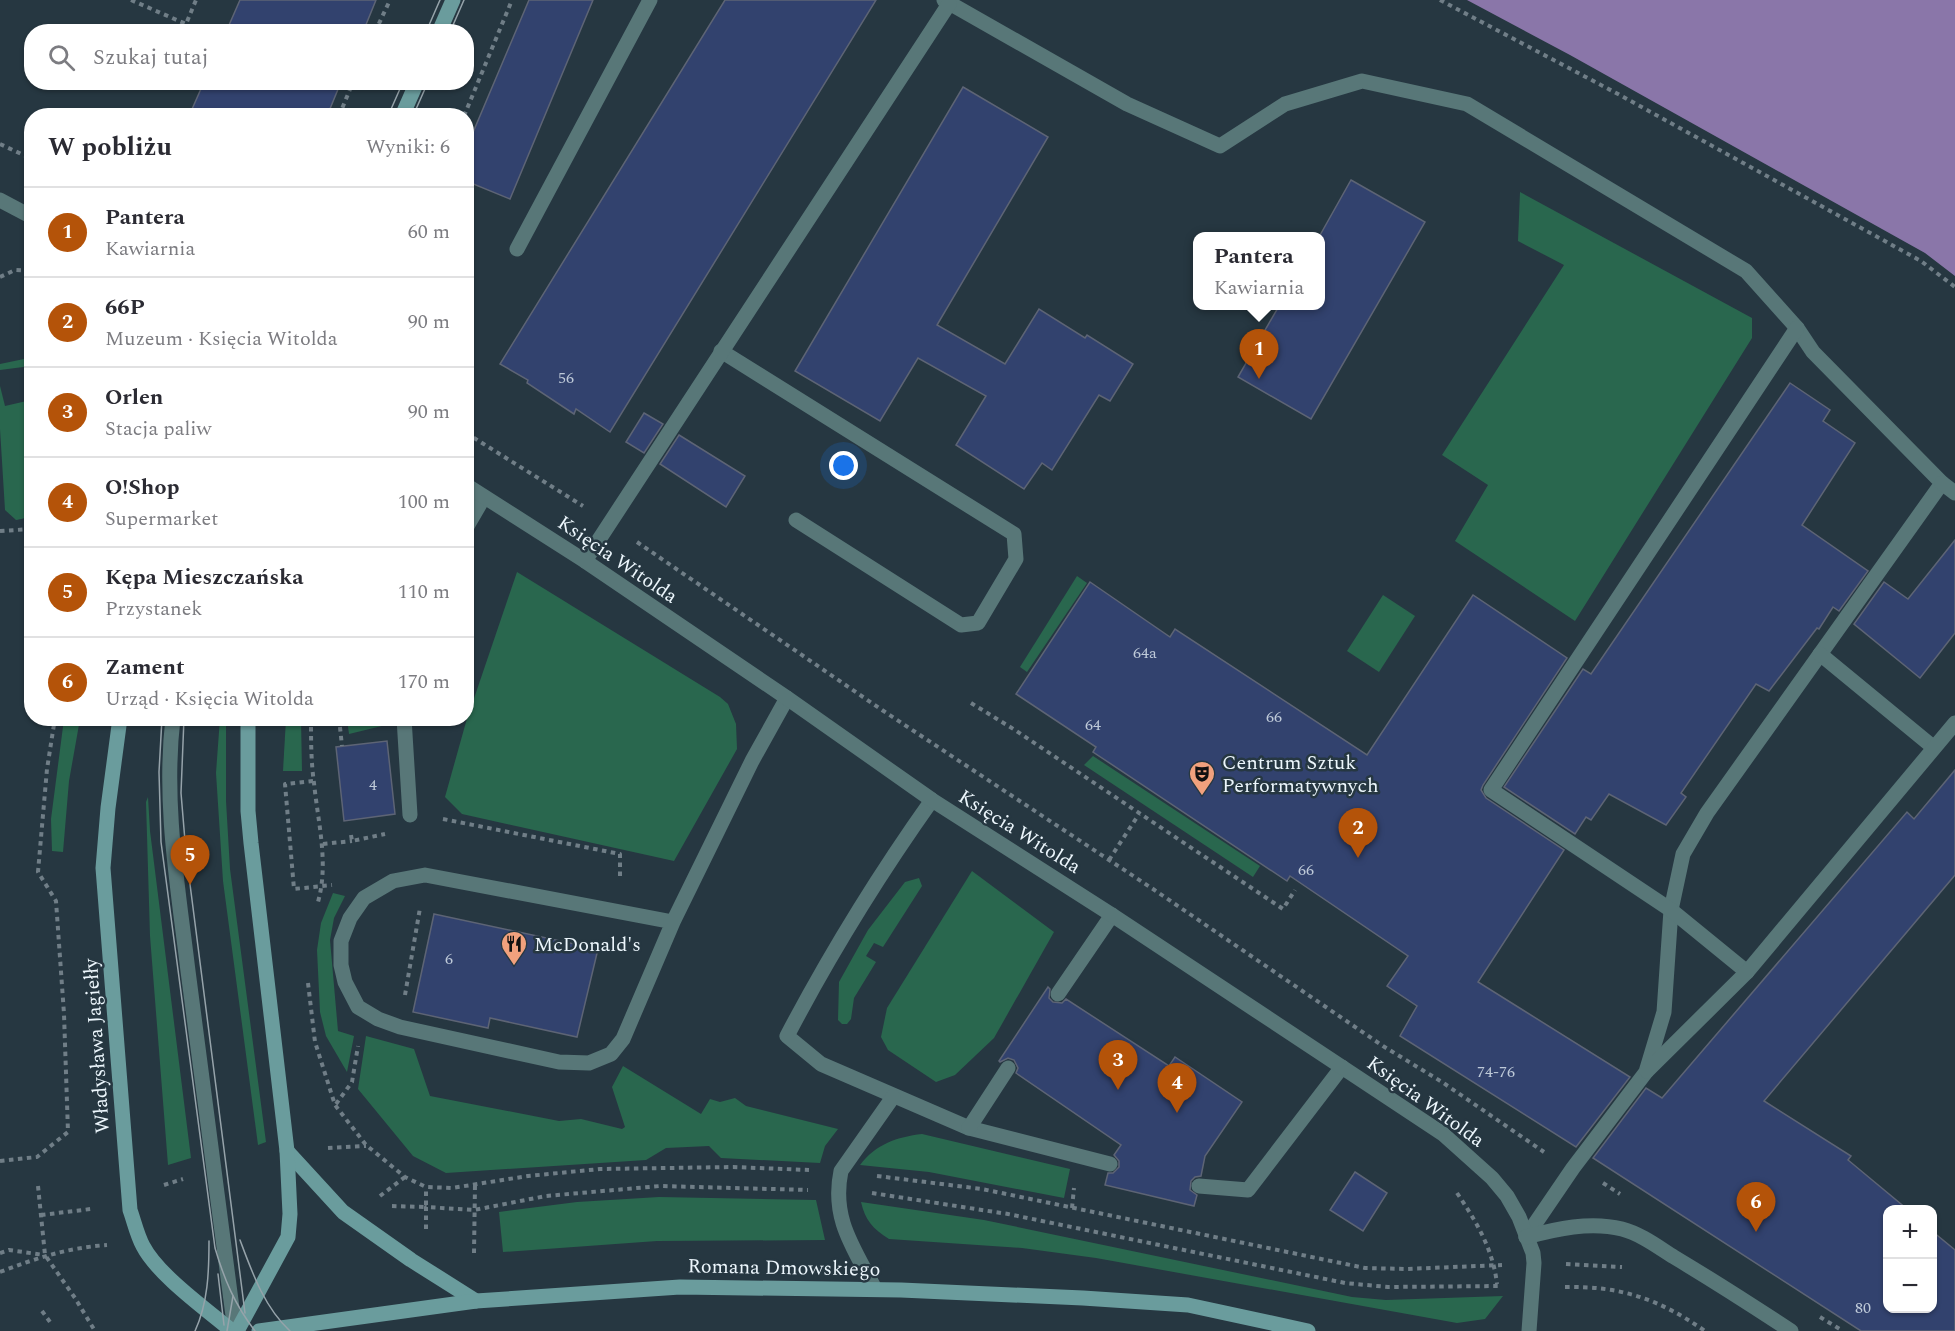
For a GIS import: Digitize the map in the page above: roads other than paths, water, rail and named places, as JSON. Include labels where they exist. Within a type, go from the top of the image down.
[{"type":"main road","points":[[442,24],[453,0]]},
{"type":"main road","points":[[406,108],[413,90]]},
{"type":"main road","name":"Władysława Jagiełły","points":[[119,726],[103,868],[130,1210],[141,1244],[147,1253],[177,1285],[234,1331]]},
{"type":"main road","points":[[234,1331],[288,1237],[290,1195],[287,1151],[248,811],[248,726]]},
{"type":"main road","points":[[287,1151],[343,1212],[476,1301]]},
{"type":"main road","name":"Romana Dmowskiego","points":[[259,1331],[476,1301],[680,1287],[875,1289],[1188,1305],[1275,1328],[1308,1331]]},
{"type":"street","points":[[517,249],[650,0]]},
{"type":"street","points":[[585,561],[946,2],[1127,104],[1220,146],[1285,104],[1362,81],[1467,104],[1746,271],[1797,328],[1813,352],[1949,488],[1821,654],[1707,813],[1683,854],[1671,910],[1664,1012],[1646,1072]]},
{"type":"street","points":[[0,200],[24,213]]},
{"type":"street","points":[[1747,972],[1671,910],[1491,790],[1797,328]]},
{"type":"street","points":[[721,351],[1014,534],[1016,559],[978,623],[962,625],[796,520]]},
{"type":"street","name":"Księcia Witolda","points":[[474,490],[585,561],[932,800],[1113,915],[1443,1134],[1492,1178],[1507,1196],[1526,1236],[1533,1253],[1534,1263],[1529,1331]]},
{"type":"street","points":[[474,514],[484,496]]},
{"type":"street","points":[[1821,654],[1933,747]]},
{"type":"street","points":[[673,922],[425,875],[393,881],[364,898],[350,918],[341,941],[341,965],[345,982],[358,1007],[378,1019],[400,1027],[559,1062],[589,1063],[611,1054],[623,1039],[673,922],[752,761],[787,699]]},
{"type":"street","points":[[1526,1236],[1573,1168],[1646,1072],[1747,972],[1955,723]]},
{"type":"street","points":[[172,726],[169,775],[171,838],[234,1331]]},
{"type":"street","points":[[404,726],[410,815]]},
{"type":"street","points":[[932,800],[892,857],[819,974],[787,1036],[821,1064],[969,1128],[1110,1164]]},
{"type":"street","points":[[1058,994],[1113,915]]},
{"type":"street","points":[[1199,1186],[1248,1190],[1342,1067]]},
{"type":"street","points":[[969,1128],[1008,1068]]},
{"type":"street","points":[[875,1289],[840,1220],[838,1191],[841,1171],[893,1097]]},
{"type":"street","points":[[1526,1236],[1559,1228],[1592,1226],[1620,1229],[1638,1235],[1712,1279],[1791,1331]]},
{"type":"tram line","points":[[430,24],[440,0]]},
{"type":"tram line","points":[[454,24],[464,0]]},
{"type":"tram line","points":[[392,108],[399,90]]},
{"type":"tram line","points":[[417,108],[424,90]]},
{"type":"tram line","points":[[162,726],[159,772],[161,842],[215,1248],[231,1291],[255,1331]]},
{"type":"tram line","points":[[184,726],[181,793],[186,853],[245,1313]]},
{"type":"tram line","points":[[240,1240],[254,1277],[266,1300],[290,1331]]},
{"type":"tram line","points":[[195,1331],[205,1298],[209,1241]]},
{"type":"tram line","points":[[218,1274],[224,1325]]},
{"type":"tram line","points":[[227,1331],[233,1296]]},
{"type":"place","name":"Pantera","points":[[1259,379]]},
{"type":"place","name":"Centrum Sztuk Performatywnych","points":[[1202,797]]},
{"type":"place","name":"66P","points":[[1358,858]]},
{"type":"place","name":"Kępa Mieszczańska","points":[[190,885]]},
{"type":"place","name":"McDonald's","points":[[514,967]]},
{"type":"place","name":"Orlen","points":[[1118,1090]]},
{"type":"place","name":"O!Shop","points":[[1177,1113]]},
{"type":"place","name":"Zament","points":[[1756,1232]]}]
